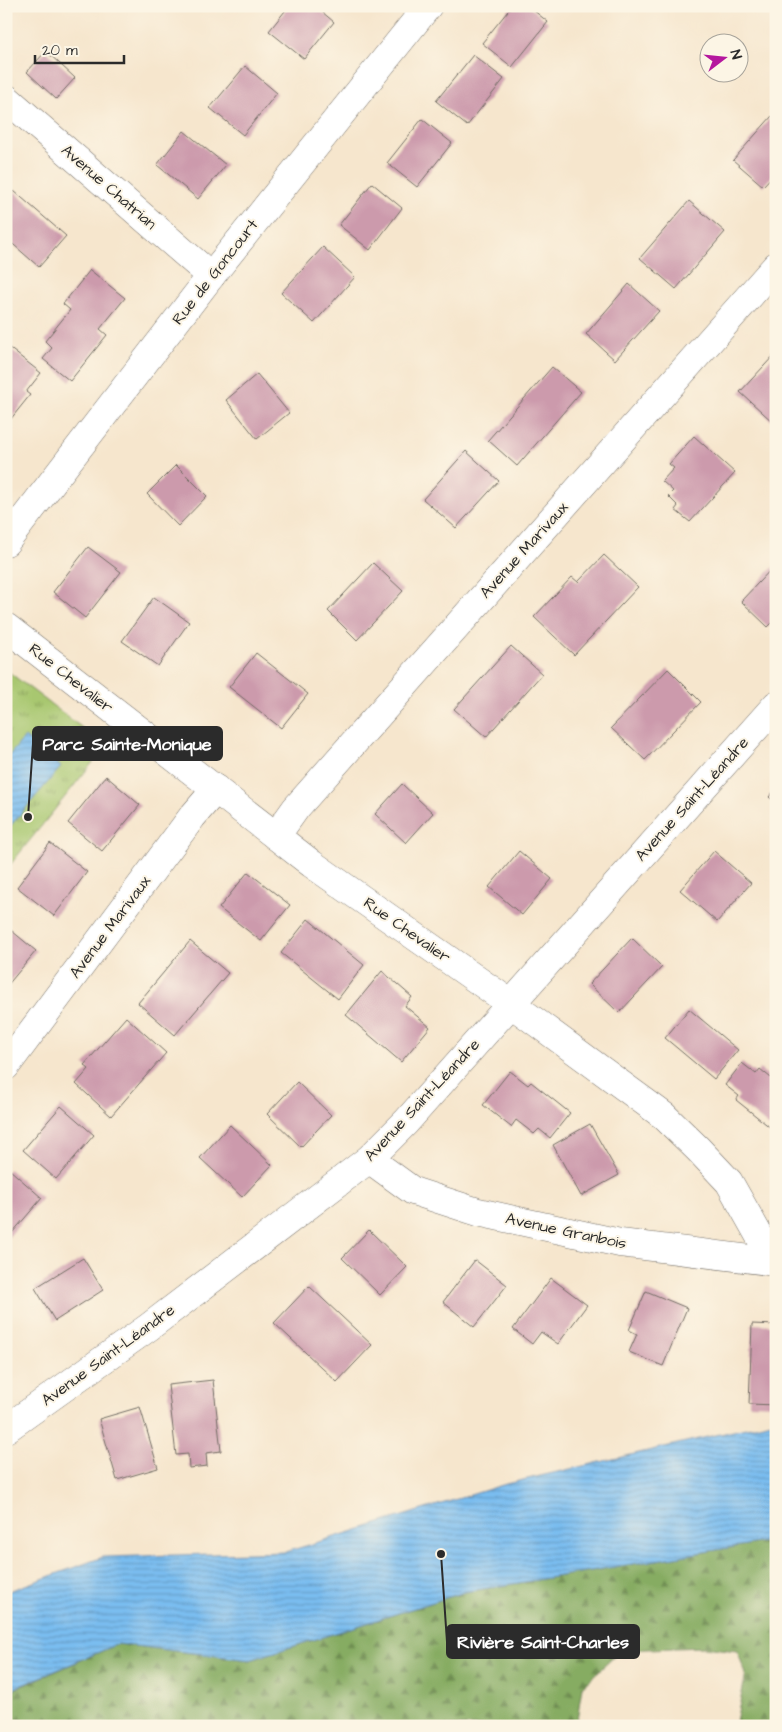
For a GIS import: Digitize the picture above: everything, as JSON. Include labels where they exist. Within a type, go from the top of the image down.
[{"type":"street","name":"Rue de Goncourt","points":[[6,542],[211,276],[428,6]]},
{"type":"street","name":"Avenue Chatrian","points":[[6,98],[211,276]]},
{"type":"street","name":"Avenue Marivaux","points":[[276,836],[303,800],[776,266]]},
{"type":"street","name":"Rue Chevalier","points":[[6,627],[312,864],[510,1002],[664,1116],[698,1148],[729,1182],[775,1262]]},
{"type":"street","name":"Avenue Saint-Léandre","points":[[6,1429],[149,1327],[369,1159],[406,1122],[510,1002],[776,705]]},
{"type":"street","name":"Avenue Marivaux","points":[[6,1066],[186,825],[216,789]]},
{"type":"street","name":"Avenue Granbois","points":[[369,1159],[413,1191],[478,1212],[620,1243],[775,1262]]},
{"type":"green space","points":[[6,670],[106,746],[6,870]]},
{"type":"green space","points":[[776,1540],[776,1726],[732,1726],[736,1721],[746,1674],[737,1651],[704,1647],[621,1650],[582,1687],[576,1726],[6,1726],[6,1693],[118,1644],[250,1660],[465,1592]]},
{"type":"water","points":[[25,737],[61,767],[6,831],[6,759]]},
{"type":"water","points":[[776,1421],[776,1540],[465,1592],[250,1660],[118,1644],[6,1692],[6,1592],[103,1557],[286,1552],[506,1484]]},
{"type":"building","points":[[289,6],[315,6],[334,22],[304,59],[269,31]]},
{"type":"building","points":[[512,6],[528,6],[548,22],[512,67],[482,43]]},
{"type":"building","points":[[46,51],[75,78],[56,99],[27,72]]},
{"type":"building","points":[[473,55],[504,79],[467,126],[436,101]]},
{"type":"building","points":[[245,66],[277,93],[243,135],[210,108]]},
{"type":"building","points":[[772,116],[776,120],[776,172],[763,186],[733,160]]},
{"type":"building","points":[[422,119],[452,143],[417,187],[387,163]]},
{"type":"building","points":[[184,131],[226,165],[198,199],[157,165]]},
{"type":"building","points":[[372,183],[402,208],[370,250],[339,225]]},
{"type":"building","points":[[14,191],[66,236],[39,267],[6,238],[6,200]]},
{"type":"building","points":[[689,201],[725,232],[676,289],[640,258]]},
{"type":"building","points":[[323,247],[355,277],[314,323],[281,293]]},
{"type":"building","points":[[90,270],[125,298],[100,329],[107,335],[70,381],[43,359],[52,348],[45,341],[70,310],[63,304]]},
{"type":"building","points":[[629,284],[659,311],[615,360],[586,334]]},
{"type":"building","points":[[8,347],[41,373],[26,392],[30,395],[6,425],[6,350]]},
{"type":"building","points":[[776,353],[776,421],[774,423],[740,392]]},
{"type":"building","points":[[552,367],[581,392],[517,466],[488,440]]},
{"type":"building","points":[[257,374],[289,413],[257,439],[226,400]]},
{"type":"building","points":[[694,436],[735,473],[690,522],[675,510],[678,506],[668,496],[673,491],[662,481],[674,468],[669,464]]},
{"type":"building","points":[[466,451],[499,481],[456,528],[423,499]]},
{"type":"building","points":[[176,465],[207,496],[178,526],[147,494]]},
{"type":"building","points":[[88,547],[121,572],[85,618],[53,592]]},
{"type":"building","points":[[604,555],[638,587],[574,655],[534,617],[572,577],[578,582]]},
{"type":"building","points":[[373,563],[403,591],[357,640],[328,611]]},
{"type":"building","points":[[776,564],[776,619],[768,627],[741,601]]},
{"type":"building","points":[[154,597],[189,622],[158,666],[122,641]]},
{"type":"building","points":[[511,646],[542,674],[486,737],[454,709]]},
{"type":"building","points":[[256,653],[308,694],[281,728],[229,687]]},
{"type":"building","points":[[668,669],[701,702],[645,760],[611,728]]},
{"type":"building","points":[[106,776],[140,805],[102,851],[68,823]]},
{"type":"building","points":[[402,784],[433,813],[406,843],[375,814]]},
{"type":"building","points":[[776,789],[776,803],[769,797]]},
{"type":"building","points":[[50,843],[87,872],[54,916],[17,887]]},
{"type":"building","points":[[519,851],[552,879],[522,915],[489,887]]},
{"type":"building","points":[[714,851],[751,883],[717,922],[680,890]]},
{"type":"building","points":[[248,872],[290,905],[261,941],[219,908]]},
{"type":"building","points":[[308,919],[364,965],[338,999],[281,953]]},
{"type":"building","points":[[6,926],[36,951],[6,987]]},
{"type":"building","points":[[632,938],[662,967],[619,1013],[589,984]]},
{"type":"building","points":[[190,941],[228,973],[175,1035],[138,1003]]},
{"type":"building","points":[[382,971],[412,997],[405,1006],[430,1027],[401,1062],[346,1015]]},
{"type":"building","points":[[689,1009],[738,1050],[714,1079],[665,1038]]},
{"type":"building","points":[[126,1017],[166,1053],[111,1116],[76,1084],[89,1069],[84,1065]]},
{"type":"building","points":[[742,1063],[756,1074],[760,1069],[776,1082],[776,1132],[736,1100],[739,1096],[725,1085]]},
{"type":"building","points":[[510,1071],[528,1085],[531,1082],[570,1113],[550,1138],[539,1129],[534,1134],[516,1120],[511,1127],[483,1105]]},
{"type":"building","points":[[297,1082],[331,1115],[301,1147],[267,1114]]},
{"type":"building","points":[[61,1106],[94,1135],[56,1179],[23,1150]]},
{"type":"building","points":[[590,1124],[619,1175],[581,1196],[553,1145]]},
{"type":"building","points":[[230,1125],[272,1165],[242,1197],[200,1158]]},
{"type":"building","points":[[9,1169],[42,1198],[6,1240],[6,1173]]},
{"type":"building","points":[[369,1230],[407,1267],[380,1295],[342,1258]]},
{"type":"building","points":[[83,1258],[103,1290],[55,1321],[35,1288]]},
{"type":"building","points":[[475,1260],[507,1285],[474,1327],[443,1302]]},
{"type":"building","points":[[551,1278],[587,1305],[558,1344],[541,1332],[532,1344],[513,1329]]},
{"type":"building","points":[[309,1286],[372,1345],[337,1382],[274,1323]]},
{"type":"building","points":[[646,1291],[687,1308],[663,1366],[629,1352],[637,1334],[629,1330]]},
{"type":"building","points":[[752,1324],[776,1325],[776,1405],[749,1404]]},
{"type":"building","points":[[213,1380],[221,1451],[206,1453],[207,1466],[189,1468],[188,1454],[176,1455],[168,1385]]},
{"type":"building","points":[[140,1407],[158,1468],[117,1480],[99,1419]]},
{"type":"place","name":"Parc Sainte-Monique","points":[[28,817]]},
{"type":"place","name":"Rivière Saint-Charles","points":[[441,1554]]}]
